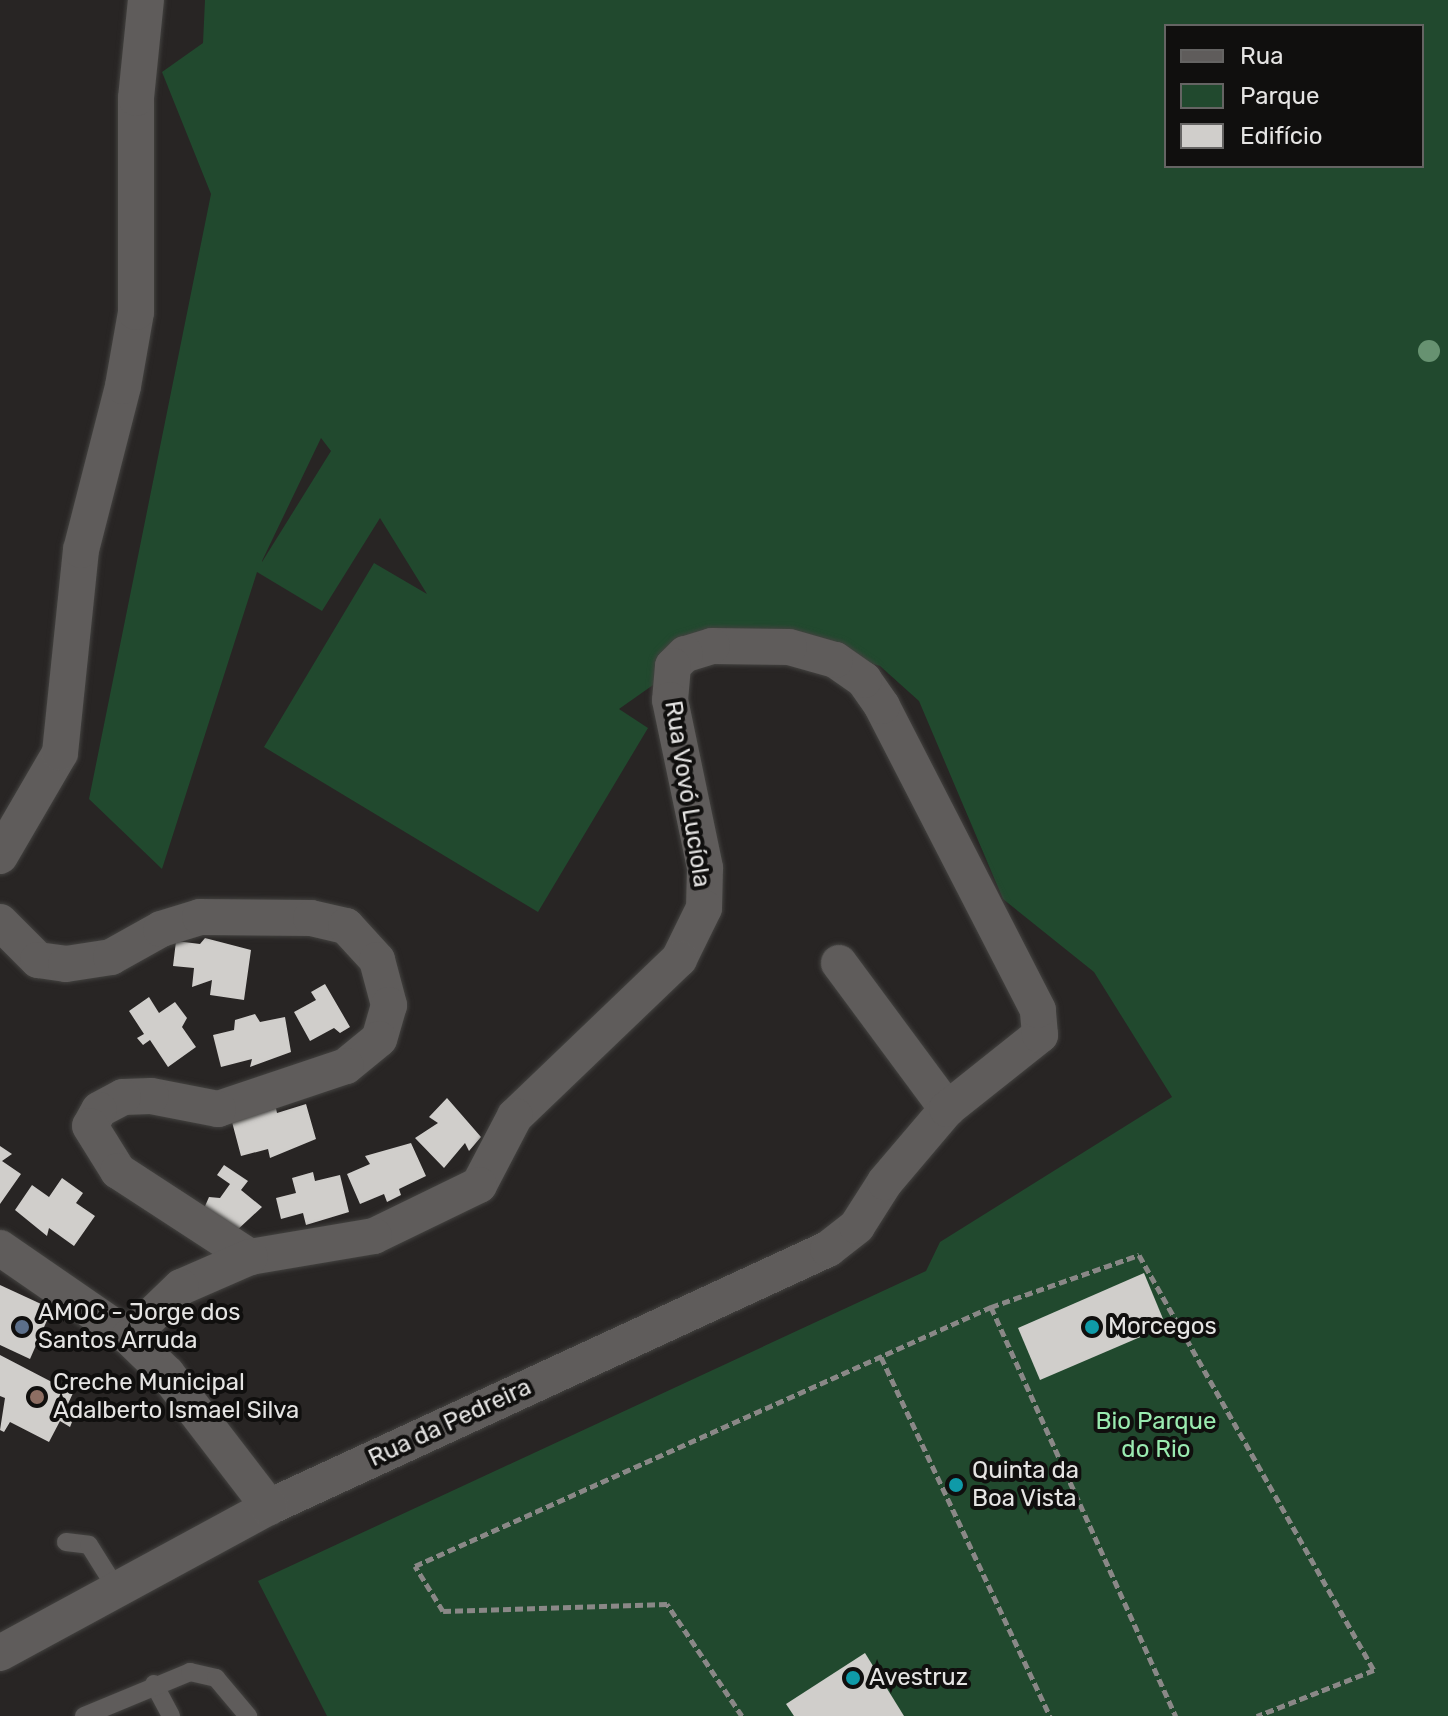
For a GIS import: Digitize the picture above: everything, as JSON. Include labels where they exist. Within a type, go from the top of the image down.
[{"type":"street","points":[[0,856],[60,753],[81,550],[123,386],[136,312],[137,68],[146,0]]},
{"type":"street","name":"Rua Vovó Lucíola","points":[[129,1337],[181,1287],[250,1257],[374,1236],[479,1185],[515,1116],[679,959],[704,908],[705,868],[690,812],[671,682],[673,666],[685,654],[712,646],[789,647],[835,660],[864,680],[882,706],[1041,1022]]},
{"type":"street","points":[[0,922],[38,960],[66,964],[111,957],[161,929],[200,917],[311,918],[346,926],[377,960],[389,1005],[379,1039],[346,1066],[218,1109],[151,1096],[123,1097],[99,1110],[90,1126],[118,1171],[250,1257]]},
{"type":"street","points":[[839,963],[947,1109]]},
{"type":"street","name":"Rua da Pedreira","points":[[0,1653],[269,1507],[828,1249],[857,1226],[885,1182],[947,1109],[1024,1052],[1040,1035],[1041,1022]]},
{"type":"street","points":[[0,1248],[129,1337],[167,1374],[269,1507]]},
{"type":"lane","points":[[66,1542],[89,1545],[116,1588]]},
{"type":"lane","points":[[84,1716],[154,1684],[190,1672],[216,1678],[248,1716]]},
{"type":"lane","points":[[154,1684],[171,1716]]},
{"type":"path","points":[[742,1716],[667,1604],[443,1611],[415,1566],[991,1307],[1139,1255],[1374,1670],[1257,1716]]},
{"type":"path","points":[[991,1307],[1176,1716]]},
{"type":"path","points":[[881,1357],[1050,1716]]},
{"type":"green space","name":"Bio Parque do Rio","points":[[205,0],[1448,0],[1448,1716],[327,1716],[258,1581],[926,1271],[940,1242],[1172,1097],[1094,972],[1003,899],[919,701],[880,666],[779,635],[680,666],[619,709],[648,728],[538,912],[264,747],[374,563],[427,594],[380,518],[322,611],[257,572],[162,869],[89,799],[211,194],[162,72],[203,43]],"holes":[[[321,438],[331,451],[262,562]]]},
{"type":"building","points":[[205,938],[251,950],[244,1000],[210,995],[212,980],[192,987],[194,968],[173,966],[176,941],[200,944]]},
{"type":"building","points":[[325,984],[350,1027],[340,1033],[334,1028],[310,1041],[294,1012],[316,1000],[311,992]]},
{"type":"building","points":[[149,997],[159,1013],[175,1002],[187,1018],[182,1027],[196,1047],[168,1067],[150,1040],[143,1045],[137,1038],[144,1034],[129,1011]]},
{"type":"building","points":[[255,1014],[260,1022],[285,1017],[291,1052],[250,1067],[252,1059],[221,1067],[213,1035],[234,1030],[235,1020]]},
{"type":"building","points":[[447,1098],[481,1137],[469,1151],[465,1143],[444,1168],[415,1138],[438,1123],[429,1117]]},
{"type":"building","points":[[275,1104],[277,1113],[306,1104],[316,1139],[270,1158],[268,1149],[241,1156],[232,1122]]},
{"type":"building","points":[[411,1143],[426,1176],[399,1189],[401,1195],[387,1202],[384,1194],[360,1204],[347,1174],[370,1164],[365,1156]]},
{"type":"building","points":[[0,1146],[12,1154],[2,1161],[21,1174],[0,1204]]},
{"type":"building","points":[[224,1165],[248,1181],[241,1190],[262,1207],[235,1232],[202,1213],[209,1197],[220,1198],[230,1184],[217,1175]]},
{"type":"building","points":[[313,1172],[315,1181],[340,1175],[349,1212],[306,1225],[303,1213],[281,1219],[276,1198],[296,1193],[292,1178]]},
{"type":"building","points":[[62,1178],[83,1193],[76,1203],[95,1216],[74,1246],[49,1228],[47,1236],[15,1210],[32,1185],[49,1197]]},
{"type":"building","name":"Morcegos","points":[[1144,1273],[1166,1326],[1040,1380],[1018,1328]]},
{"type":"building","name":"AMOC - Jorge dos Santos Arruda","points":[[0,1285],[52,1309],[30,1359],[0,1345]]},
{"type":"building","name":"Creche Municipal Adalberto Ismael Silva","points":[[0,1355],[73,1393],[62,1417],[72,1422],[70,1427],[60,1421],[49,1442],[10,1422],[4,1432],[0,1430],[5,1398],[0,1396]]},
{"type":"building","name":"Avestruz","points":[[865,1653],[904,1716],[794,1716],[786,1704]]},
{"type":"place","name":"AMOC - Jorge dos Santos Arruda","points":[[22,1327]]},
{"type":"place","name":"Morcegos","points":[[1092,1327]]},
{"type":"place","name":"Creche Municipal Adalberto Ismael Silva","points":[[37,1397]]},
{"type":"place","name":"Quinta da Boa Vista","points":[[956,1485]]},
{"type":"place","name":"Avestruz","points":[[853,1678]]}]
